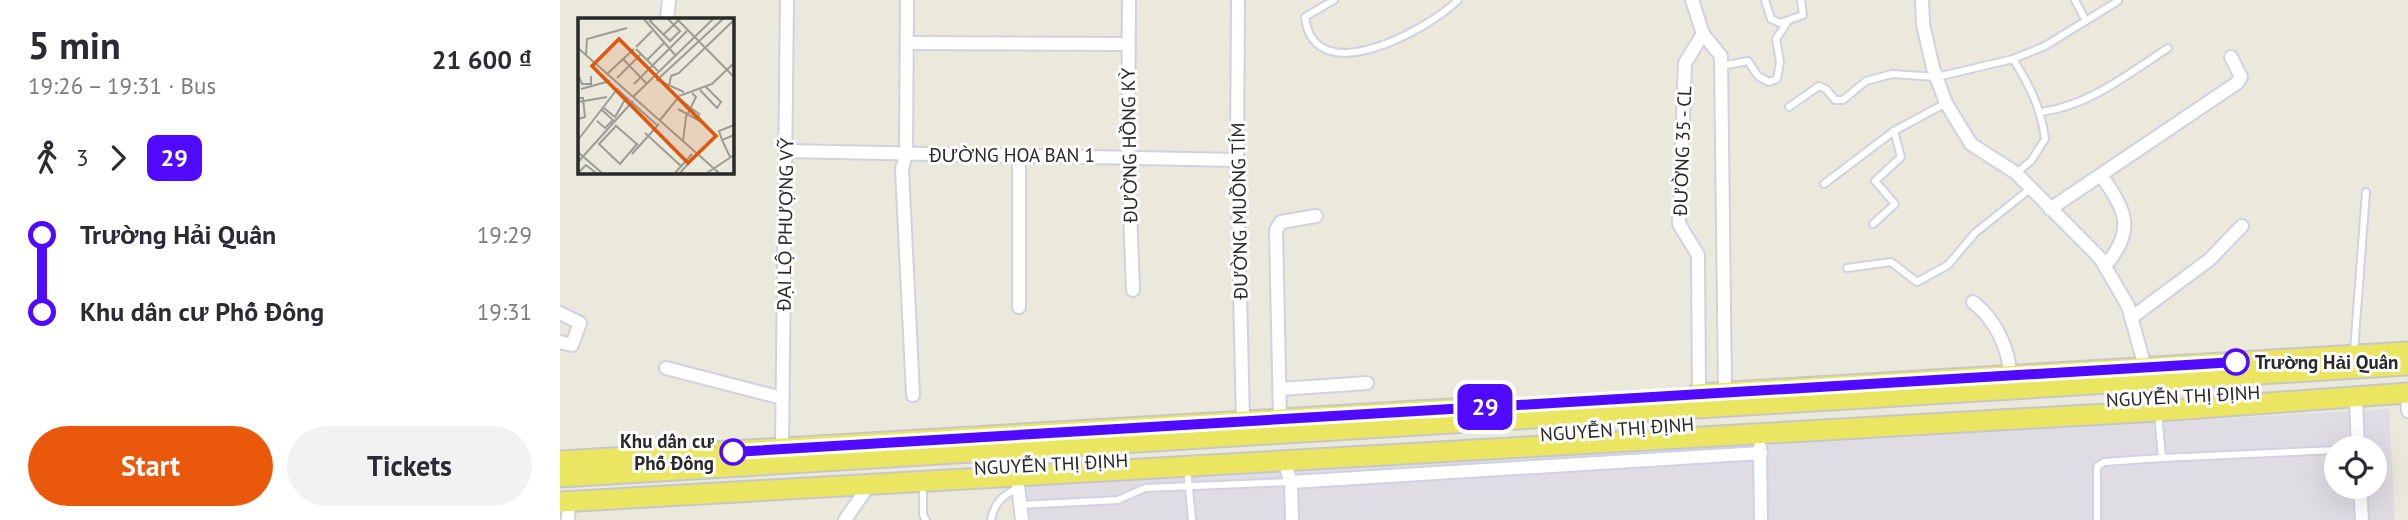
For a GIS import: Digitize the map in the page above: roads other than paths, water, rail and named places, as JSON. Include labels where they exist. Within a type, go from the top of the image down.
[{"type":"main road","name":"NGUYỄN THỊ ĐỊNH","points":[[1726,414],[2010,375],[2407,377]]},
{"type":"main road","name":"NGUYỄN THỊ ĐỊNH","points":[[560,461],[782,449],[1282,441],[1726,414],[2144,375]]},
{"type":"main road","name":"NGUYỄN THỊ ĐỊNH","points":[[1726,414],[1759,432],[2158,411],[2355,377]]},
{"type":"main road","name":"NGUYỄN THỊ ĐỊNH","points":[[560,477],[1282,441],[2355,377],[2407,377]]},
{"type":"main road","name":"NGUYỄN THỊ ĐỊNH","points":[[1282,441],[1585,443],[1699,415]]},
{"type":"main road","name":"NGUYỄN THỊ ĐỊNH","points":[[872,479],[923,482],[1017,477],[1187,462],[1244,443]]},
{"type":"main road","name":"NGUYỄN THỊ ĐỊNH","points":[[568,506],[872,479],[1017,477]]},
{"type":"street","points":[[667,18],[669,0]]},
{"type":"street","name":"ĐẠI LỘ PHƯỢNG VỸ","points":[[782,449],[787,0]]},
{"type":"street","points":[[907,0],[906,154],[902,169],[913,395]]},
{"type":"street","name":"ĐƯỜNG HỒNG KỲ","points":[[1129,0],[1128,156],[1133,290]]},
{"type":"street","name":"ĐƯỜNG MUỒNG TÍM","points":[[1238,0],[1237,160],[1244,443]]},
{"type":"street","name":"ĐƯỜNG 35 - CL","points":[[1692,0],[1703,34],[1721,56],[1726,414]]},
{"type":"street","points":[[1922,0],[1923,24],[1946,103],[1971,144],[2016,173],[2105,266],[2128,306],[2144,375]]},
{"type":"street","name":"ĐƯỜNG 35 - CL","points":[[1699,415],[1698,255],[1679,224],[1685,63],[1703,34]]},
{"type":"street","points":[[908,43],[1127,44]]},
{"type":"street","points":[[2050,209],[2237,83],[2241,77],[2240,71],[2231,57]]},
{"type":"street","name":"ĐƯỜNG HOA BAN 1","points":[[786,151],[1237,160]]},
{"type":"street","points":[[1019,154],[1020,307]]},
{"type":"street","points":[[2101,174],[2121,204],[2126,222],[2118,251],[2105,266]]},
{"type":"street","points":[[1292,520],[1290,482],[1282,441],[1276,230],[1281,222],[1316,216]]},
{"type":"street","points":[[2131,318],[2209,260],[2242,226]]},
{"type":"street","points":[[1973,302],[1988,317],[2004,345],[2010,375]]},
{"type":"street","points":[[560,313],[580,323],[572,345],[560,342]]},
{"type":"street","points":[[666,368],[782,398]]},
{"type":"street","points":[[2355,377],[2357,436]]},
{"type":"street","points":[[1280,389],[1367,383]]},
{"type":"street","points":[[1759,432],[1761,520]]},
{"type":"street","points":[[1585,443],[1585,463]]},
{"type":"street","points":[[1290,482],[1761,453]]},
{"type":"street","points":[[1017,477],[1022,520]]},
{"type":"street","points":[[845,520],[872,479]]},
{"type":"street","points":[[2361,499],[2362,520]]},
{"type":"lane","points":[[1334,0],[1305,17],[1306,28],[1316,44],[1338,52],[1370,51],[1442,17],[1458,0]]},
{"type":"lane","points":[[1765,0],[1771,19],[1780,23],[1803,15],[1801,0]]},
{"type":"lane","points":[[2075,0],[2086,21]]},
{"type":"lane","points":[[1789,107],[1819,86],[1826,89],[1835,100],[1843,100],[1866,81],[1892,74],[1937,77],[2014,59],[2045,46],[2118,1]]},
{"type":"lane","points":[[1721,66],[1748,61],[1758,76],[1769,82],[1777,79],[1780,62],[1776,39],[1788,20]]},
{"type":"lane","points":[[2042,112],[2067,109],[2092,97],[2168,48]]},
{"type":"lane","points":[[2014,59],[2042,112],[2045,139],[2031,161],[2016,173]]},
{"type":"lane","points":[[1824,184],[1894,131],[1946,103]]},
{"type":"lane","points":[[1873,224],[1895,204],[1875,181],[1901,157],[1894,131]]},
{"type":"lane","points":[[1847,268],[1891,262],[1917,282],[1948,264],[1975,233],[2030,189]]},
{"type":"lane","points":[[2355,377],[2366,192]]},
{"type":"lane","points":[[2158,411],[2162,458]]},
{"type":"lane","points":[[2097,520],[2096,467],[2104,462],[2324,451]]},
{"type":"lane","points":[[1187,462],[1186,486],[1192,520]]},
{"type":"lane","points":[[991,520],[993,508],[1017,477]]},
{"type":"lane","points":[[923,482],[923,515],[926,520]]},
{"type":"lane","points":[[1020,505],[1118,500],[1145,488],[1290,482]]},
{"type":"place","name":"Trường Hải Quân","points":[[2236,362]]},
{"type":"place","name":"Khu dân cư Phố Đông","points":[[733,452]]}]
